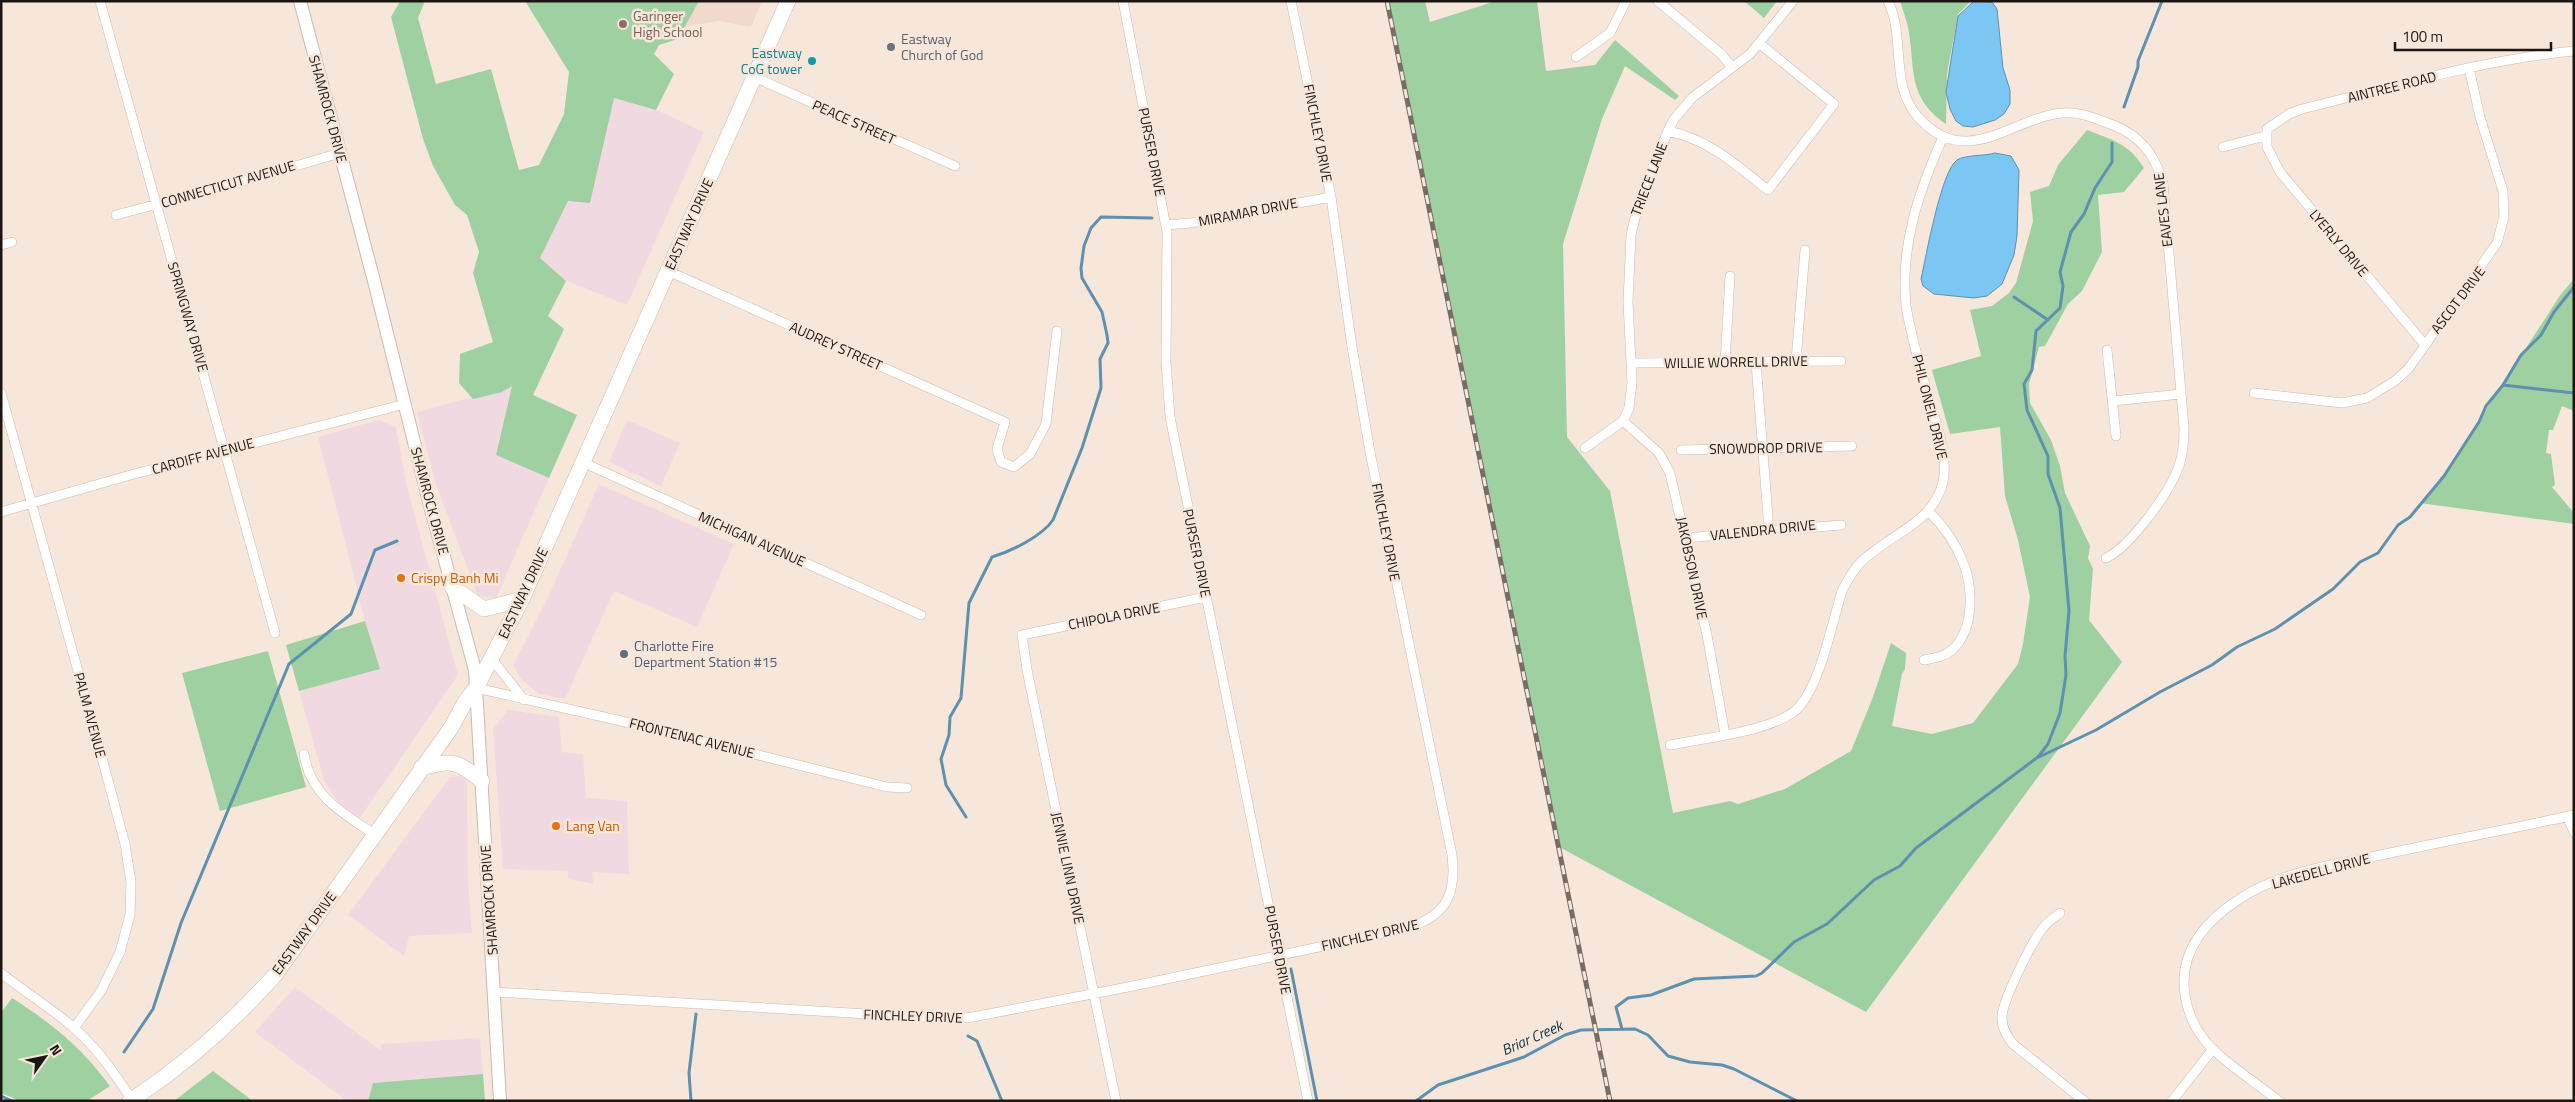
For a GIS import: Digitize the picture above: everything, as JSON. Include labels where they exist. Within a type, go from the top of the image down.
[{"type":"main road","name":"EASTWAY DRIVE","points":[[131,1100],[182,1065],[246,1007],[280,967],[451,728],[465,702],[476,688],[522,599],[788,1]]},
{"type":"main road","points":[[452,587],[484,609],[522,599]]},
{"type":"main road","points":[[421,768],[444,761],[464,767],[482,781]]},
{"type":"street","name":"SPRINGWAY DRIVE","points":[[100,1],[275,633]]},
{"type":"street","name":"SHAMROCK DRIVE","points":[[300,1],[452,587],[470,649],[476,688],[500,1101]]},
{"type":"street","name":"PURSER DRIVE","points":[[1123,1],[1166,225],[1166,362],[1170,417],[1308,1101]]},
{"type":"street","name":"FINCHLEY DRIVE","points":[[494,992],[953,1019],[973,1017],[1280,956],[1417,926],[1441,910],[1454,884],[1452,855],[1400,602],[1353,357],[1331,196],[1291,1]]},
{"type":"street","points":[[1576,57],[1610,33],[1626,1]]},
{"type":"street","points":[[1658,1],[1721,54],[1732,68]]},
{"type":"street","name":"TRIECE LANE","points":[[1623,421],[1631,397],[1628,302],[1631,235],[1640,197],[1674,119],[1693,97],[1732,68],[1759,44],[1793,1]]},
{"type":"street","points":[[1888,1],[1895,22],[1900,72],[1908,102],[1931,129],[1943,137]]},
{"type":"street","points":[[1668,132],[1691,137],[1712,147],[1768,190],[1834,104],[1759,44]]},
{"type":"street","name":"AINTREE ROAD","points":[[2265,136],[2266,129],[2271,124],[2302,109],[2469,68],[2536,54],[2574,50]]},
{"type":"street","name":"ASCOT DRIVE","points":[[2254,393],[2323,402],[2357,401],[2367,398],[2395,381],[2409,368],[2487,260],[2498,243],[2504,217],[2503,191],[2480,117],[2469,68]]},
{"type":"street","name":"PEACE STREET","points":[[754,77],[955,166]]},
{"type":"street","name":"EAVES LANE","points":[[1943,137],[1976,140],[1999,135],[2044,117],[2075,113],[2126,130],[2146,147],[2155,159],[2163,183],[2184,443],[2178,468],[2129,542],[2106,558]]},
{"type":"street","points":[[2223,147],[2265,136]]},
{"type":"street","name":"LYERLY DRIVE","points":[[2265,136],[2267,147],[2280,172],[2425,345]]},
{"type":"street","name":"PHIL ONEIL DRIVE","points":[[1670,745],[1770,725],[1786,717],[1799,707],[1814,682],[1842,591],[1849,578],[1872,552],[1928,511],[1938,496],[1945,469],[1942,449],[1911,332],[1906,306],[1905,265],[1907,239],[1913,215],[1943,137]]},
{"type":"street","name":"CONNECTICUT AVENUE","points":[[116,215],[234,184],[340,152]]},
{"type":"street","name":"MIRAMAR DRIVE","points":[[1166,225],[1191,223],[1331,196]]},
{"type":"street","points":[[1,245],[12,242]]},
{"type":"street","points":[[1796,361],[1805,250]]},
{"type":"street","name":"AUDREY STREET","points":[[668,271],[1004,422],[997,449],[1001,462],[1014,467],[1030,454],[1046,424],[1057,331]]},
{"type":"street","points":[[1725,363],[1730,276]]},
{"type":"street","points":[[2107,350],[2116,436]]},
{"type":"street","name":"WILLIE WORRELL DRIVE","points":[[1631,364],[1841,361]]},
{"type":"street","points":[[1756,363],[1769,530]]},
{"type":"street","name":"PALM AVENUE","points":[[1,393],[124,844],[131,882],[130,915],[120,952],[101,991],[74,1028]]},
{"type":"street","points":[[2113,401],[2181,394]]},
{"type":"street","name":"CARDIFF AVENUE","points":[[1,512],[225,450],[405,404]]},
{"type":"street","points":[[1585,448],[1623,421]]},
{"type":"street","name":"JAKOBSON DRIVE","points":[[1623,421],[1650,443],[1665,462],[1676,493],[1707,635],[1725,734]]},
{"type":"street","name":"SNOWDROP DRIVE","points":[[1681,450],[1852,446]]},
{"type":"street","name":"MICHIGAN AVENUE","points":[[582,462],[921,615]]},
{"type":"street","points":[[1924,660],[1945,655],[1959,642],[1966,627],[1970,599],[1962,561],[1949,535],[1928,511]]},
{"type":"street","name":"VALENDRA DRIVE","points":[[1685,538],[1841,525]]},
{"type":"street","name":"CHIPOLA DRIVE","points":[[1022,635],[1206,597]]},
{"type":"street","name":"JENNIE LINN DRIVE","points":[[1022,635],[1027,670],[1116,1101]]},
{"type":"street","points":[[491,658],[524,700]]},
{"type":"street","name":"FRONTENAC AVENUE","points":[[476,688],[617,720],[878,785],[907,788]]},
{"type":"street","points":[[304,754],[306,769],[323,797],[333,807],[374,834]]},
{"type":"street","points":[[2570,816],[2574,832]]},
{"type":"street","name":"LAKEDELL DRIVE","points":[[2279,1101],[2213,1049],[2203,1039],[2190,1014],[2185,996],[2184,975],[2190,952],[2199,935],[2211,922],[2241,898],[2277,881],[2332,865],[2570,816]]},
{"type":"street","points":[[2060,913],[2043,928],[2032,943],[2003,1008],[2002,1022],[2006,1035],[2013,1044],[2084,1101]]},
{"type":"street","points":[[1,973],[74,1028],[107,1063],[131,1100]]},
{"type":"street","points":[[2172,1101],[2213,1049]]},
{"type":"shaded area","name":"Garinger High School","points":[[531,1],[762,1],[751,27],[719,21],[557,48]]},
{"type":"shaded area","points":[[586,77],[704,132],[627,305],[537,269]]},
{"type":"shaded area","points":[[512,386],[496,455],[549,478],[496,598],[478,596],[436,485],[417,412]]},
{"type":"shaded area","points":[[378,420],[396,427],[407,487],[458,675],[359,819],[339,804],[324,780],[299,691],[380,669],[371,644],[318,437]]},
{"type":"shaded area","points":[[627,420],[680,443],[661,486],[609,462]]},
{"type":"shaded area","points":[[599,484],[734,544],[697,627],[614,591],[565,699],[539,694],[521,679],[513,666],[548,597]]},
{"type":"shaded area","points":[[508,710],[559,717],[562,752],[583,754],[586,798],[627,801],[629,874],[592,872],[593,884],[568,879],[568,871],[503,869],[493,729]]},
{"type":"shaded area","points":[[459,776],[465,779],[467,785],[468,883],[472,933],[409,936],[404,956],[348,915],[450,777]]},
{"type":"shaded area","points":[[295,987],[380,1050],[382,1044],[480,1038],[483,1074],[373,1083],[368,1101],[347,1101],[255,1032]]},
{"type":"green space","points":[[400,1],[425,1],[418,18],[436,84],[491,69],[519,170],[539,165],[564,114],[569,72],[525,1],[699,1],[678,39],[659,45],[654,54],[674,74],[656,110],[614,98],[590,203],[568,201],[540,258],[566,281],[548,316],[564,329],[533,395],[577,415],[549,478],[496,455],[512,386],[502,392],[473,399],[459,383],[460,354],[493,342],[473,273],[479,252],[467,215],[455,205],[433,166],[423,139],[391,17]]},
{"type":"green space","points":[[1388,1],[1425,1],[1430,22],[1496,1],[1537,1],[1546,71],[1595,65],[1615,40],[1679,96],[1675,100],[1625,66],[1602,119],[1563,244],[1567,437],[1610,491],[1673,813],[1730,801],[1738,804],[1785,789],[1851,751],[1873,697],[1891,643],[1906,653],[1905,669],[1902,674],[1892,726],[1932,734],[1973,723],[2018,664],[2030,597],[2018,540],[2005,496],[2000,427],[1950,434],[1932,370],[1981,356],[1970,310],[1992,306],[2009,293],[2016,283],[2033,221],[2030,192],[2049,186],[2058,165],[2087,130],[2113,140],[2126,148],[2144,168],[2124,192],[2098,195],[2102,252],[2082,291],[2068,304],[2045,346],[2039,347],[2029,384],[2030,403],[2051,440],[2060,466],[2065,493],[2090,546],[2088,558],[2093,569],[2089,620],[2122,662],[1866,1012],[1561,848]]},
{"type":"green space","points":[[1744,1],[1777,1],[1764,18]]},
{"type":"green space","points":[[1900,1],[1971,1],[1958,14],[1947,74],[1946,124],[1933,114],[1924,103],[1919,92],[1915,81],[1908,27]]},
{"type":"green space","points":[[2574,279],[2574,411],[2562,406],[2553,430],[2549,430],[2546,453],[2551,454],[2555,485],[2552,487],[2574,513],[2574,524],[2420,503],[2453,465],[2480,419],[2561,294]]},
{"type":"green space","points":[[365,621],[380,669],[299,691],[286,645]]},
{"type":"green space","points":[[268,651],[306,787],[220,811],[182,673]]},
{"type":"green space","points":[[12,998],[66,1037],[88,1059],[110,1086],[87,1101],[20,1101],[1,1093],[1,1013]]},
{"type":"green space","points":[[213,1071],[253,1101],[174,1101]]},
{"type":"green space","points":[[483,1074],[485,1101],[368,1101],[373,1083]]},
{"type":"water","points":[[1974,1],[1992,2],[1997,9],[2003,68],[2010,90],[2010,104],[2004,114],[1995,120],[1973,127],[1963,126],[1956,121],[1950,109],[1946,92],[1958,16]]},
{"type":"water","points":[[1995,153],[2011,156],[2019,170],[2017,236],[2014,255],[2002,284],[1987,296],[1974,298],[1934,294],[1923,286],[1921,279],[1945,180],[1951,167],[1960,158]]},
{"type":"waterway","points":[[2124,107],[2138,67],[2138,61],[2162,1]]},
{"type":"waterway","points":[[1622,1029],[1616,1007],[1628,998],[1651,995],[1694,979],[1756,976],[1762,973],[1794,942],[1827,924],[1874,880],[1900,866],[1916,848],[2038,757],[2048,744],[2060,713],[2066,675],[2065,656],[2069,611],[2060,508],[2048,474],[2048,456],[2027,410],[2024,384],[2032,370],[2036,331],[2060,308],[2063,286],[2060,272],[2071,232],[2084,214],[2095,188],[2112,162],[2112,143]]},
{"type":"waterway","points":[[966,817],[946,785],[941,759],[949,735],[950,717],[961,698],[969,603],[992,557],[1026,542],[1042,532],[1053,520],[1082,448],[1101,388],[1100,359],[1108,343],[1102,312],[1082,278],[1081,268],[1084,246],[1091,228],[1101,217],[1152,218]]},
{"type":"waterway","points":[[2039,757],[2096,730],[2160,692],[2212,665],[2237,647],[2275,629],[2333,589],[2360,562],[2378,553],[2398,525],[2410,517],[2444,476],[2479,422],[2486,406],[2503,385],[2521,355],[2541,335],[2554,312],[2574,287]]},
{"type":"waterway","points":[[2014,297],[2048,320]]},
{"type":"waterway","points":[[2503,385],[2574,393]]},
{"type":"waterway","points":[[124,1052],[153,1009],[181,923],[289,664],[351,614],[375,550],[397,541]]},
{"type":"waterway","points":[[1291,969],[1317,1101]]},
{"type":"waterway","points":[[691,1101],[689,1073],[696,1014]]},
{"type":"waterway","name":"Briar Creek","points":[[1416,1101],[1438,1085],[1524,1057],[1565,1035],[1581,1030],[1635,1029],[1648,1035],[1668,1056],[1690,1062],[1722,1065],[1734,1069],[1797,1101]]},
{"type":"waterway","points":[[968,1036],[977,1041],[1002,1101]]},
{"type":"waterway","name":"Briar Creek","points":[[1,1096],[12,1101]]},
{"type":"railway","points":[[1387,1],[1610,1101]]},
{"type":"place","name":"Garinger High School","points":[[623,24]]},
{"type":"place","name":"Eastway Church of God","points":[[891,47]]},
{"type":"place","name":"Eastway CoG tower","points":[[812,61]]},
{"type":"place","name":"Crispy Banh Mi","points":[[401,578]]},
{"type":"place","name":"Charlotte Fire Department Station #15","points":[[624,654]]},
{"type":"place","name":"Lang Van","points":[[556,826]]}]
